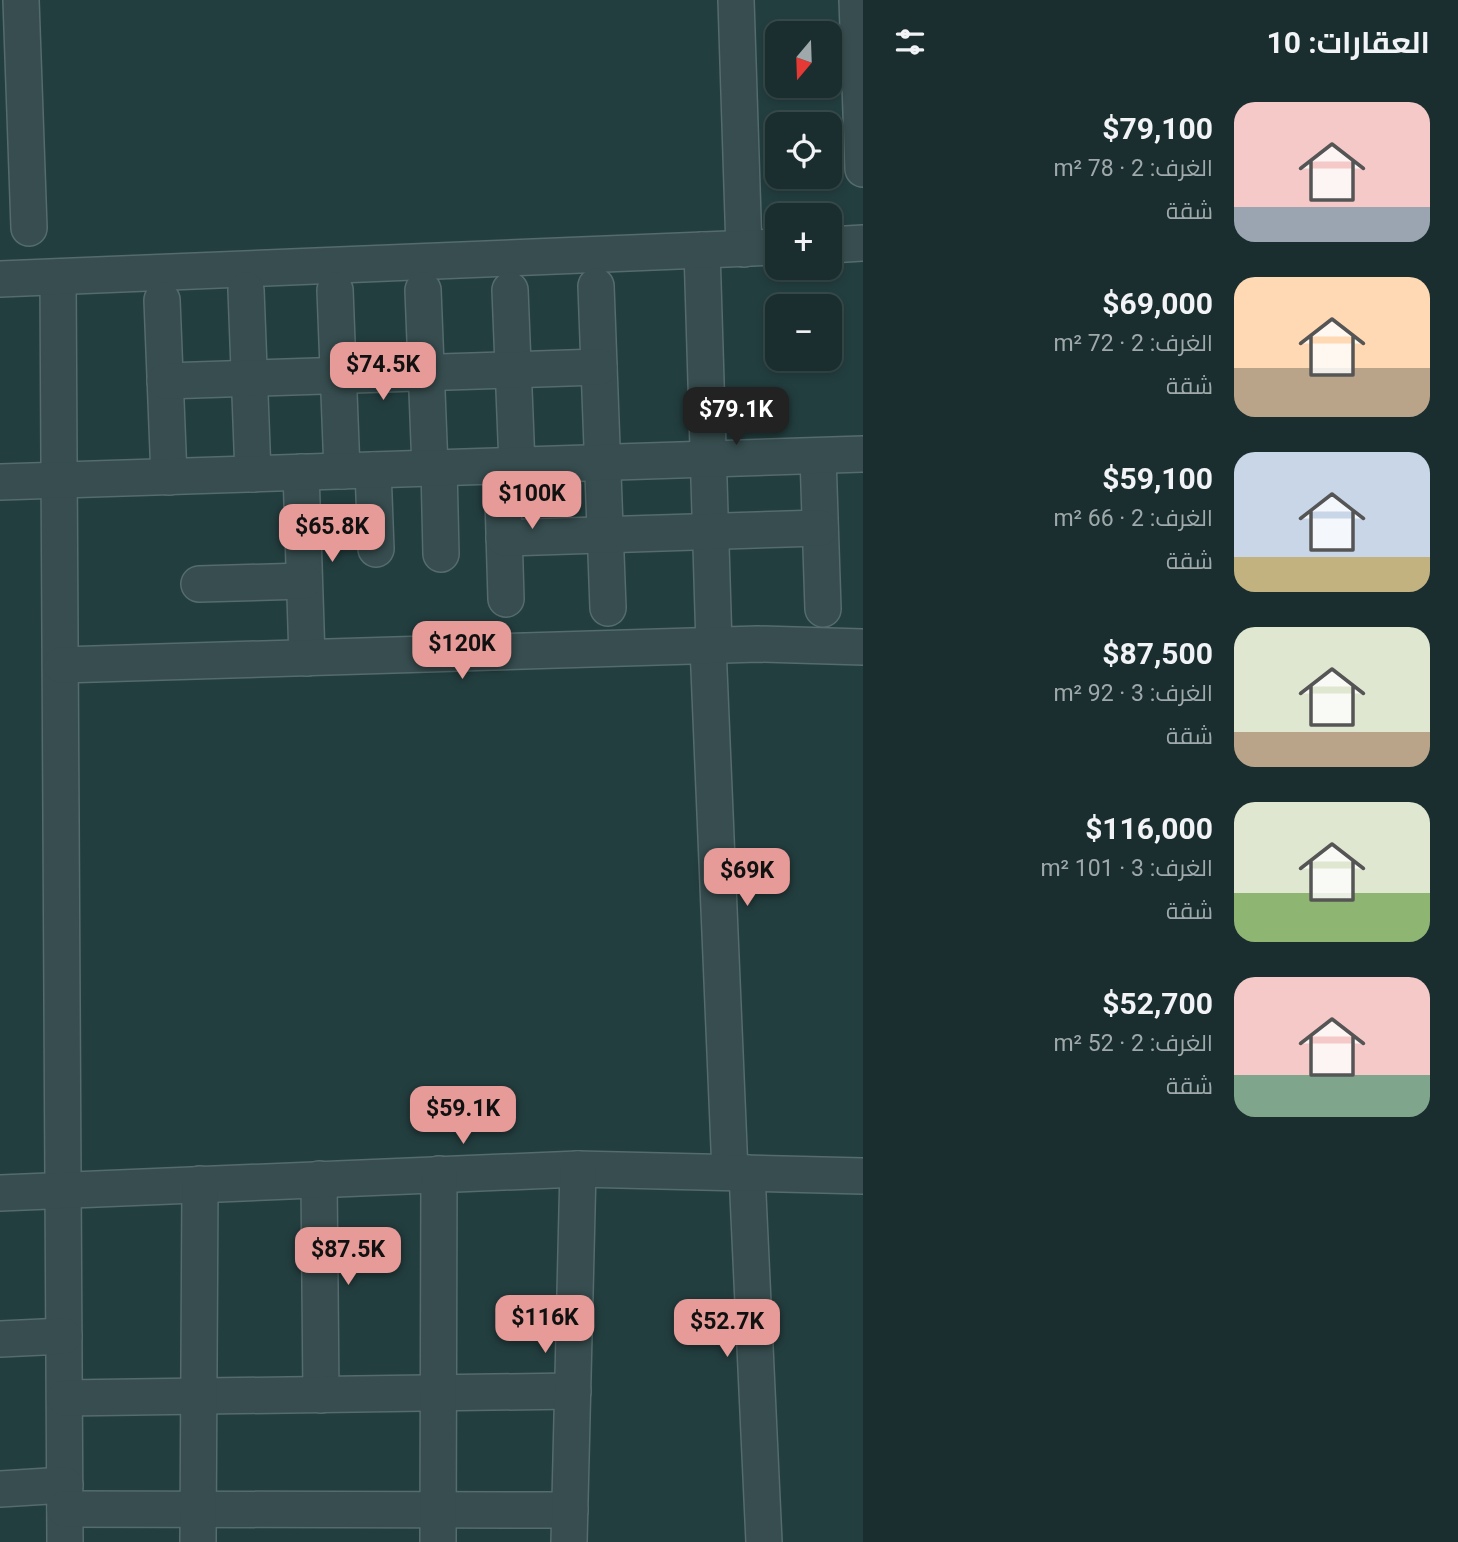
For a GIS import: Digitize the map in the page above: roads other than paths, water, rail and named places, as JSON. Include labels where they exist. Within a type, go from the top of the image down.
[{"type":"street","points":[[21,0],[29,228]]},
{"type":"street","points":[[0,279],[761,248],[736,0]]},
{"type":"street","points":[[857,0],[863,169]]},
{"type":"street","points":[[842,244],[863,243]]},
{"type":"street","points":[[702,250],[711,645],[738,1173],[764,1542]]},
{"type":"street","points":[[58,277],[65,1512]]},
{"type":"street","points":[[596,286],[608,608]]},
{"type":"street","points":[[246,290],[253,474]]},
{"type":"street","points":[[335,290],[339,375],[376,549]]},
{"type":"street","points":[[423,290],[426,372],[441,554]]},
{"type":"street","points":[[506,598],[504,538],[513,369],[510,290]]},
{"type":"street","points":[[162,300],[169,477]]},
{"type":"street","points":[[165,381],[599,367]]},
{"type":"street","points":[[0,482],[863,454]]},
{"type":"street","points":[[818,456],[823,609]]},
{"type":"street","points":[[301,472],[307,658]]},
{"type":"street","points":[[504,538],[820,528]]},
{"type":"street","points":[[199,584],[304,581]]},
{"type":"street","points":[[61,666],[711,645],[863,647]]},
{"type":"street","points":[[0,1489],[65,1512],[198,1525],[569,1526],[578,1169]]},
{"type":"street","points":[[0,1193],[578,1169],[863,1176]]},
{"type":"street","points":[[438,1525],[439,1174]]},
{"type":"street","points":[[319,1179],[321,1395]]},
{"type":"street","points":[[198,1525],[200,1184]]},
{"type":"street","points":[[0,1339],[64,1336]]},
{"type":"street","points":[[65,1398],[573,1391]]}]
